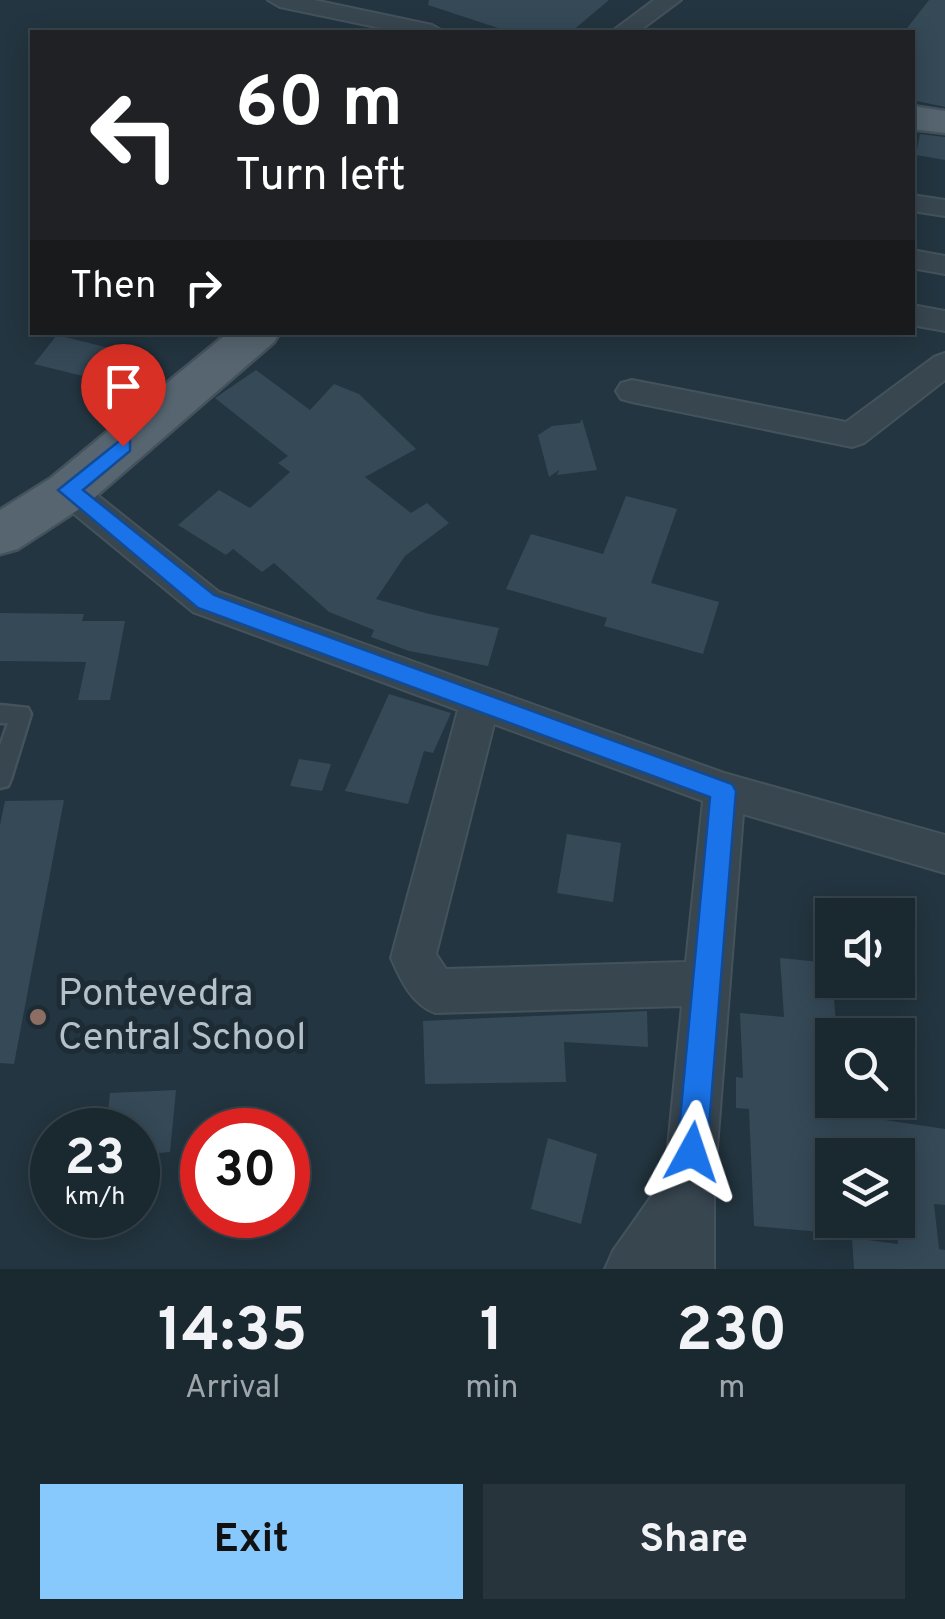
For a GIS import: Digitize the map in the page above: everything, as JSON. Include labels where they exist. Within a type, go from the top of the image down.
[{"type":"main road","points":[[915,117],[945,122]]},
{"type":"main road","points":[[0,536],[69,490],[254,335]]},
{"type":"street","points":[[280,0],[422,30]]},
{"type":"street","points":[[625,30],[668,0]]},
{"type":"street","points":[[915,204],[945,208]]},
{"type":"street","points":[[915,259],[945,264]]},
{"type":"street","points":[[915,316],[945,321]]},
{"type":"street","points":[[632,390],[852,436],[945,364]]},
{"type":"street","points":[[69,490],[206,602],[724,791],[945,854]]},
{"type":"street","points":[[480,702],[412,958],[435,990],[707,982]]},
{"type":"street","points":[[688,1269],[690,1186],[724,791]]},
{"type":"street","points":[[632,1269],[690,1186]]},
{"type":"lane","points":[[0,714],[22,714],[0,779]]},
{"type":"building","points":[[429,0],[609,0],[573,30],[504,30],[428,5]]},
{"type":"building","points":[[929,0],[945,0],[945,107],[915,101],[915,30],[906,30]]},
{"type":"building","points":[[920,134],[945,137],[945,160],[916,155]]},
{"type":"building","points":[[57,335],[121,351],[99,380],[34,364]]},
{"type":"building","points":[[256,370],[310,410],[334,384],[359,394],[416,449],[365,477],[411,513],[427,503],[449,523],[405,556],[376,599],[499,628],[488,666],[409,651],[371,637],[374,630],[329,612],[274,563],[262,572],[233,549],[226,555],[178,525],[219,490],[250,508],[290,472],[278,463],[288,456],[215,398]]},
{"type":"building","points":[[582,419],[597,470],[557,475],[559,470],[549,477],[538,435],[552,426],[580,423]]},
{"type":"building","points":[[626,496],[677,509],[651,583],[719,602],[703,654],[604,626],[607,618],[506,589],[531,534],[603,554]]},
{"type":"building","points":[[0,613],[84,614],[82,621],[125,621],[110,700],[78,700],[86,662],[0,661]]},
{"type":"building","points":[[389,694],[451,713],[433,753],[424,751],[408,804],[345,791]]},
{"type":"building","points":[[299,759],[331,764],[322,791],[290,786]]},
{"type":"building","points":[[64,800],[14,1064],[0,1063],[0,825],[5,801]]},
{"type":"building","points":[[567,834],[621,843],[613,902],[557,893]]},
{"type":"building","points":[[780,958],[815,961],[815,998],[834,998],[836,1018],[815,1018],[815,1118],[872,1118],[945,1129],[945,1205],[934,1204],[939,1249],[945,1250],[945,1269],[854,1269],[852,1238],[898,1244],[898,1238],[915,1238],[915,1138],[815,1138],[815,1231],[754,1226],[749,1109],[736,1108],[736,1077],[743,1078],[740,1013],[784,1017]]},
{"type":"building","points":[[647,1011],[648,1047],[564,1042],[566,1082],[425,1084],[423,1021]]},
{"type":"building","points":[[176,1090],[170,1152],[160,1153],[160,1108],[108,1108],[110,1093]]},
{"type":"building","points":[[548,1138],[597,1154],[581,1224],[531,1209]]},
{"type":"place","name":"Pontevedra Central School","points":[[38,1017]]},
{"type":"route","points":[[123,446],[69,490],[206,602],[724,791],[692,1152]]}]
